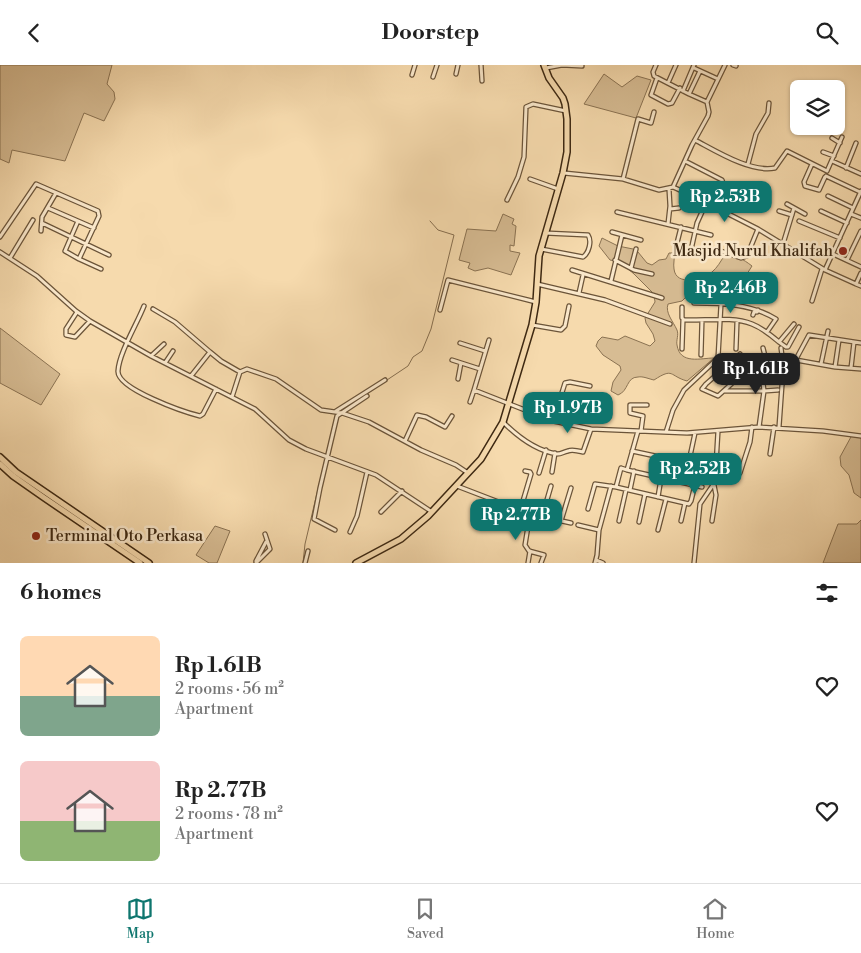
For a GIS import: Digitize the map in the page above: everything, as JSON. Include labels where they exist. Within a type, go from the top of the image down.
[{"type":"main road","points":[[356,563],[401,539],[432,512],[486,452],[503,422],[532,325],[536,302],[540,249],[563,173],[567,152],[566,111],[563,98],[544,67]]},
{"type":"main road","points":[[0,457],[16,472],[141,562]]},
{"type":"main road","points":[[0,464],[13,476],[43,497],[141,562],[149,563]]},
{"type":"street","points":[[412,75],[415,65]]},
{"type":"street","points":[[434,77],[437,65]]},
{"type":"street","points":[[456,73],[458,65]]},
{"type":"street","points":[[481,65],[482,81]]},
{"type":"street","points":[[544,67],[582,65]]},
{"type":"street","points":[[656,65],[652,72],[657,77],[707,102]]},
{"type":"street","points":[[668,83],[676,65]]},
{"type":"street","points":[[563,173],[623,179],[659,190],[673,187],[704,124],[709,112],[707,102],[725,65]]},
{"type":"street","points":[[657,77],[651,95],[668,104],[672,103],[694,67],[718,79]]},
{"type":"street","points":[[689,94],[700,71]]},
{"type":"street","points":[[748,164],[756,134],[768,113],[769,103]]},
{"type":"street","points":[[507,200],[518,177],[524,157],[526,107],[530,104],[566,111]]},
{"type":"street","points":[[623,179],[638,119],[650,123],[654,112]]},
{"type":"street","points":[[812,164],[804,182],[805,186],[819,190],[842,137]]},
{"type":"street","points":[[832,138],[840,143]]},
{"type":"street","points":[[694,141],[764,169],[776,168],[787,151],[827,171]]},
{"type":"street","points":[[846,168],[856,143]]},
{"type":"street","points":[[823,152],[834,156]]},
{"type":"street","points":[[685,161],[722,180],[723,183],[712,205]]},
{"type":"street","points":[[832,161],[861,174]]},
{"type":"street","points":[[812,301],[824,269],[833,254],[861,191],[825,177]]},
{"type":"street","points":[[530,179],[558,189]]},
{"type":"street","points":[[0,237],[35,185],[42,186],[98,211],[99,216],[80,259]]},
{"type":"street","points":[[673,187],[758,229],[824,269],[861,287]]},
{"type":"street","points":[[668,224],[670,209],[669,189]]},
{"type":"street","points":[[41,231],[42,217],[56,193]]},
{"type":"street","points":[[828,196],[853,208]]},
{"type":"street","points":[[691,250],[694,230],[706,203]]},
{"type":"street","points":[[787,204],[805,214]]},
{"type":"street","points":[[48,208],[94,228]]},
{"type":"street","points":[[783,243],[794,208]]},
{"type":"street","points":[[670,209],[678,209]]},
{"type":"street","points":[[779,211],[792,215]]},
{"type":"street","points":[[821,211],[847,223]]},
{"type":"street","points":[[617,213],[710,235]]},
{"type":"street","points":[[851,214],[861,218]]},
{"type":"street","points":[[10,258],[33,220]]},
{"type":"street","points":[[78,221],[65,251],[101,269]]},
{"type":"street","points":[[799,221],[840,238]]},
{"type":"street","points":[[42,223],[109,255]]},
{"type":"street","points":[[676,243],[681,227]]},
{"type":"street","points":[[718,250],[741,258],[747,256],[758,229]]},
{"type":"street","points":[[848,260],[861,231]]},
{"type":"street","points":[[612,232],[641,239]]},
{"type":"street","points":[[540,249],[583,257],[589,249],[590,240],[588,235],[545,233]]},
{"type":"street","points":[[611,281],[622,235]]},
{"type":"street","points":[[631,268],[636,249]]},
{"type":"street","points":[[0,252],[44,283],[77,313],[90,321],[151,357],[261,413],[289,440],[367,472],[402,491],[432,512]]},
{"type":"street","points":[[833,254],[861,267]]},
{"type":"street","points":[[615,261],[652,274]]},
{"type":"street","points":[[572,270],[662,299]]},
{"type":"street","points":[[856,284],[861,273]]},
{"type":"street","points":[[579,293],[583,275]]},
{"type":"street","points":[[440,310],[448,279],[536,302]]},
{"type":"street","points":[[537,284],[604,300],[670,324]]},
{"type":"street","points":[[694,303],[721,304],[758,310],[776,319],[767,332]]},
{"type":"street","points":[[666,432],[684,390],[718,358],[721,304]]},
{"type":"street","points":[[532,325],[561,330],[565,326],[569,306]]},
{"type":"street","points":[[144,307],[127,342],[118,375],[149,398],[200,416],[204,414],[216,389]]},
{"type":"street","points":[[682,307],[682,349]]},
{"type":"street","points":[[152,309],[171,319],[221,361],[240,372]]},
{"type":"street","points":[[754,315],[754,312],[758,310]]},
{"type":"street","points":[[77,313],[66,329],[66,335],[75,337],[90,321]]},
{"type":"street","points":[[683,319],[720,320],[751,324],[767,332],[786,347],[788,347],[799,327]]},
{"type":"street","points":[[701,355],[702,320]]},
{"type":"street","points":[[736,349],[737,322]]},
{"type":"street","points":[[779,342],[794,324]]},
{"type":"street","points":[[821,364],[828,331]]},
{"type":"street","points":[[779,427],[781,389],[809,335],[861,343]]},
{"type":"street","points":[[470,402],[489,340]]},
{"type":"street","points":[[836,367],[839,340]]},
{"type":"street","points":[[851,368],[854,342]]},
{"type":"street","points":[[460,343],[485,351]]},
{"type":"street","points":[[151,357],[164,344]]},
{"type":"street","points":[[763,348],[768,368]]},
{"type":"street","points":[[743,374],[762,374],[768,368],[784,363],[781,348]]},
{"type":"street","points":[[165,363],[173,351]]},
{"type":"street","points":[[191,376],[210,352]]},
{"type":"street","points":[[740,354],[750,366],[724,391],[716,397],[702,389],[740,354]]},
{"type":"street","points":[[452,360],[480,369]]},
{"type":"street","points":[[796,360],[861,369]]},
{"type":"street","points":[[458,379],[461,363]]},
{"type":"street","points":[[232,397],[240,372],[245,369],[249,370],[276,379],[321,411],[339,412],[379,426],[469,473]]},
{"type":"street","points":[[759,427],[764,391],[764,376],[762,374]]},
{"type":"street","points":[[335,530],[314,519],[326,456],[336,418],[339,412],[385,380]]},
{"type":"street","points":[[553,421],[565,383],[590,385]]},
{"type":"street","points":[[474,390],[553,421],[591,429],[695,433],[752,427],[779,427],[861,436]]},
{"type":"street","points":[[724,391],[778,390]]},
{"type":"street","points":[[339,412],[367,396]]},
{"type":"street","points":[[627,470],[643,416],[630,413],[630,405],[647,405]]},
{"type":"street","points":[[405,441],[417,415],[426,417],[445,427],[452,416]]},
{"type":"street","points":[[503,422],[522,439],[546,450],[563,454],[569,450],[583,452],[591,429]]},
{"type":"street","points":[[740,473],[750,442],[752,427]]},
{"type":"street","points":[[770,454],[774,427]]},
{"type":"street","points":[[712,521],[716,495],[714,485],[718,431]]},
{"type":"street","points":[[690,464],[691,445],[695,433]]},
{"type":"street","points":[[538,473],[546,450]]},
{"type":"street","points":[[632,451],[663,458],[658,497]]},
{"type":"street","points":[[552,472],[555,453]]},
{"type":"street","points":[[670,463],[698,464]]},
{"type":"street","points":[[616,487],[621,468],[702,487]]},
{"type":"street","points":[[520,511],[531,474],[525,471]]},
{"type":"street","points":[[619,521],[634,471]]},
{"type":"street","points":[[350,532],[358,516],[367,472]]},
{"type":"street","points":[[588,509],[595,484],[685,503],[692,501],[695,485]]},
{"type":"street","points":[[694,563],[700,504],[714,485]]},
{"type":"street","points":[[457,486],[520,511],[571,523]]},
{"type":"street","points":[[542,517],[551,486]]},
{"type":"street","points":[[603,563],[596,561],[599,530],[611,486]]},
{"type":"street","points":[[561,521],[570,488]]},
{"type":"street","points":[[381,512],[402,491]]},
{"type":"street","points":[[639,522],[645,494]]},
{"type":"street","points":[[658,530],[666,499]]},
{"type":"street","points":[[681,521],[685,503]]},
{"type":"street","points":[[530,514],[525,545],[530,551],[544,555],[541,563]]},
{"type":"street","points":[[578,525],[599,530]]},
{"type":"street","points":[[255,563],[270,549],[266,542],[265,534]]},
{"type":"street","points":[[255,563],[266,542]]},
{"type":"street","points":[[305,563],[308,551]]},
{"type":"street","points":[[528,563],[530,551]]},
{"type":"shaded area","points":[[0,65],[112,65],[107,84],[114,92],[115,99],[104,121],[84,113],[65,161],[12,150],[9,163],[0,159]]},
{"type":"shaded area","points":[[604,74],[622,87],[637,76],[651,80],[636,118],[584,104]]},
{"type":"shaded area","points":[[503,214],[514,219],[512,224],[516,226],[514,246],[510,245],[510,251],[520,253],[511,275],[488,268],[475,271],[468,268],[470,263],[459,260],[467,229],[496,231]]},
{"type":"shaded area","points":[[602,238],[618,246],[633,249],[647,263],[652,265],[659,260],[666,259],[669,253],[674,253],[676,275],[685,280],[697,279],[708,275],[716,269],[724,256],[739,258],[752,266],[745,277],[736,284],[691,292],[682,301],[668,304],[668,314],[678,332],[677,345],[682,355],[692,359],[714,358],[687,381],[668,373],[654,380],[644,377],[631,379],[624,391],[618,395],[611,391],[613,382],[621,370],[620,366],[603,355],[596,346],[598,341],[602,337],[618,340],[625,336],[650,346],[655,341],[645,318],[655,302],[654,294],[634,274],[620,262],[610,260],[599,246]]},
{"type":"shaded area","points":[[0,328],[60,374],[41,405],[0,383]]},
{"type":"shaded area","points":[[852,435],[861,438],[861,498],[854,493],[849,475],[841,466],[840,457]]},
{"type":"shaded area","points":[[861,520],[861,563],[823,563],[838,524],[857,524]]},
{"type":"shaded area","points":[[215,526],[230,531],[217,563],[209,563],[196,555]]},
{"type":"waterway","points":[[387,380],[408,366],[413,357],[422,351],[431,329],[454,235],[438,230],[430,221]]},
{"type":"waterway","points":[[341,411],[377,387]]},
{"type":"waterway","points":[[303,563],[305,544],[335,417]]},
{"type":"place","name":"Masjid Nurul Khalifah","points":[[843,251]]},
{"type":"place","name":"Terminal Oto Perkasa","points":[[36,536]]}]
